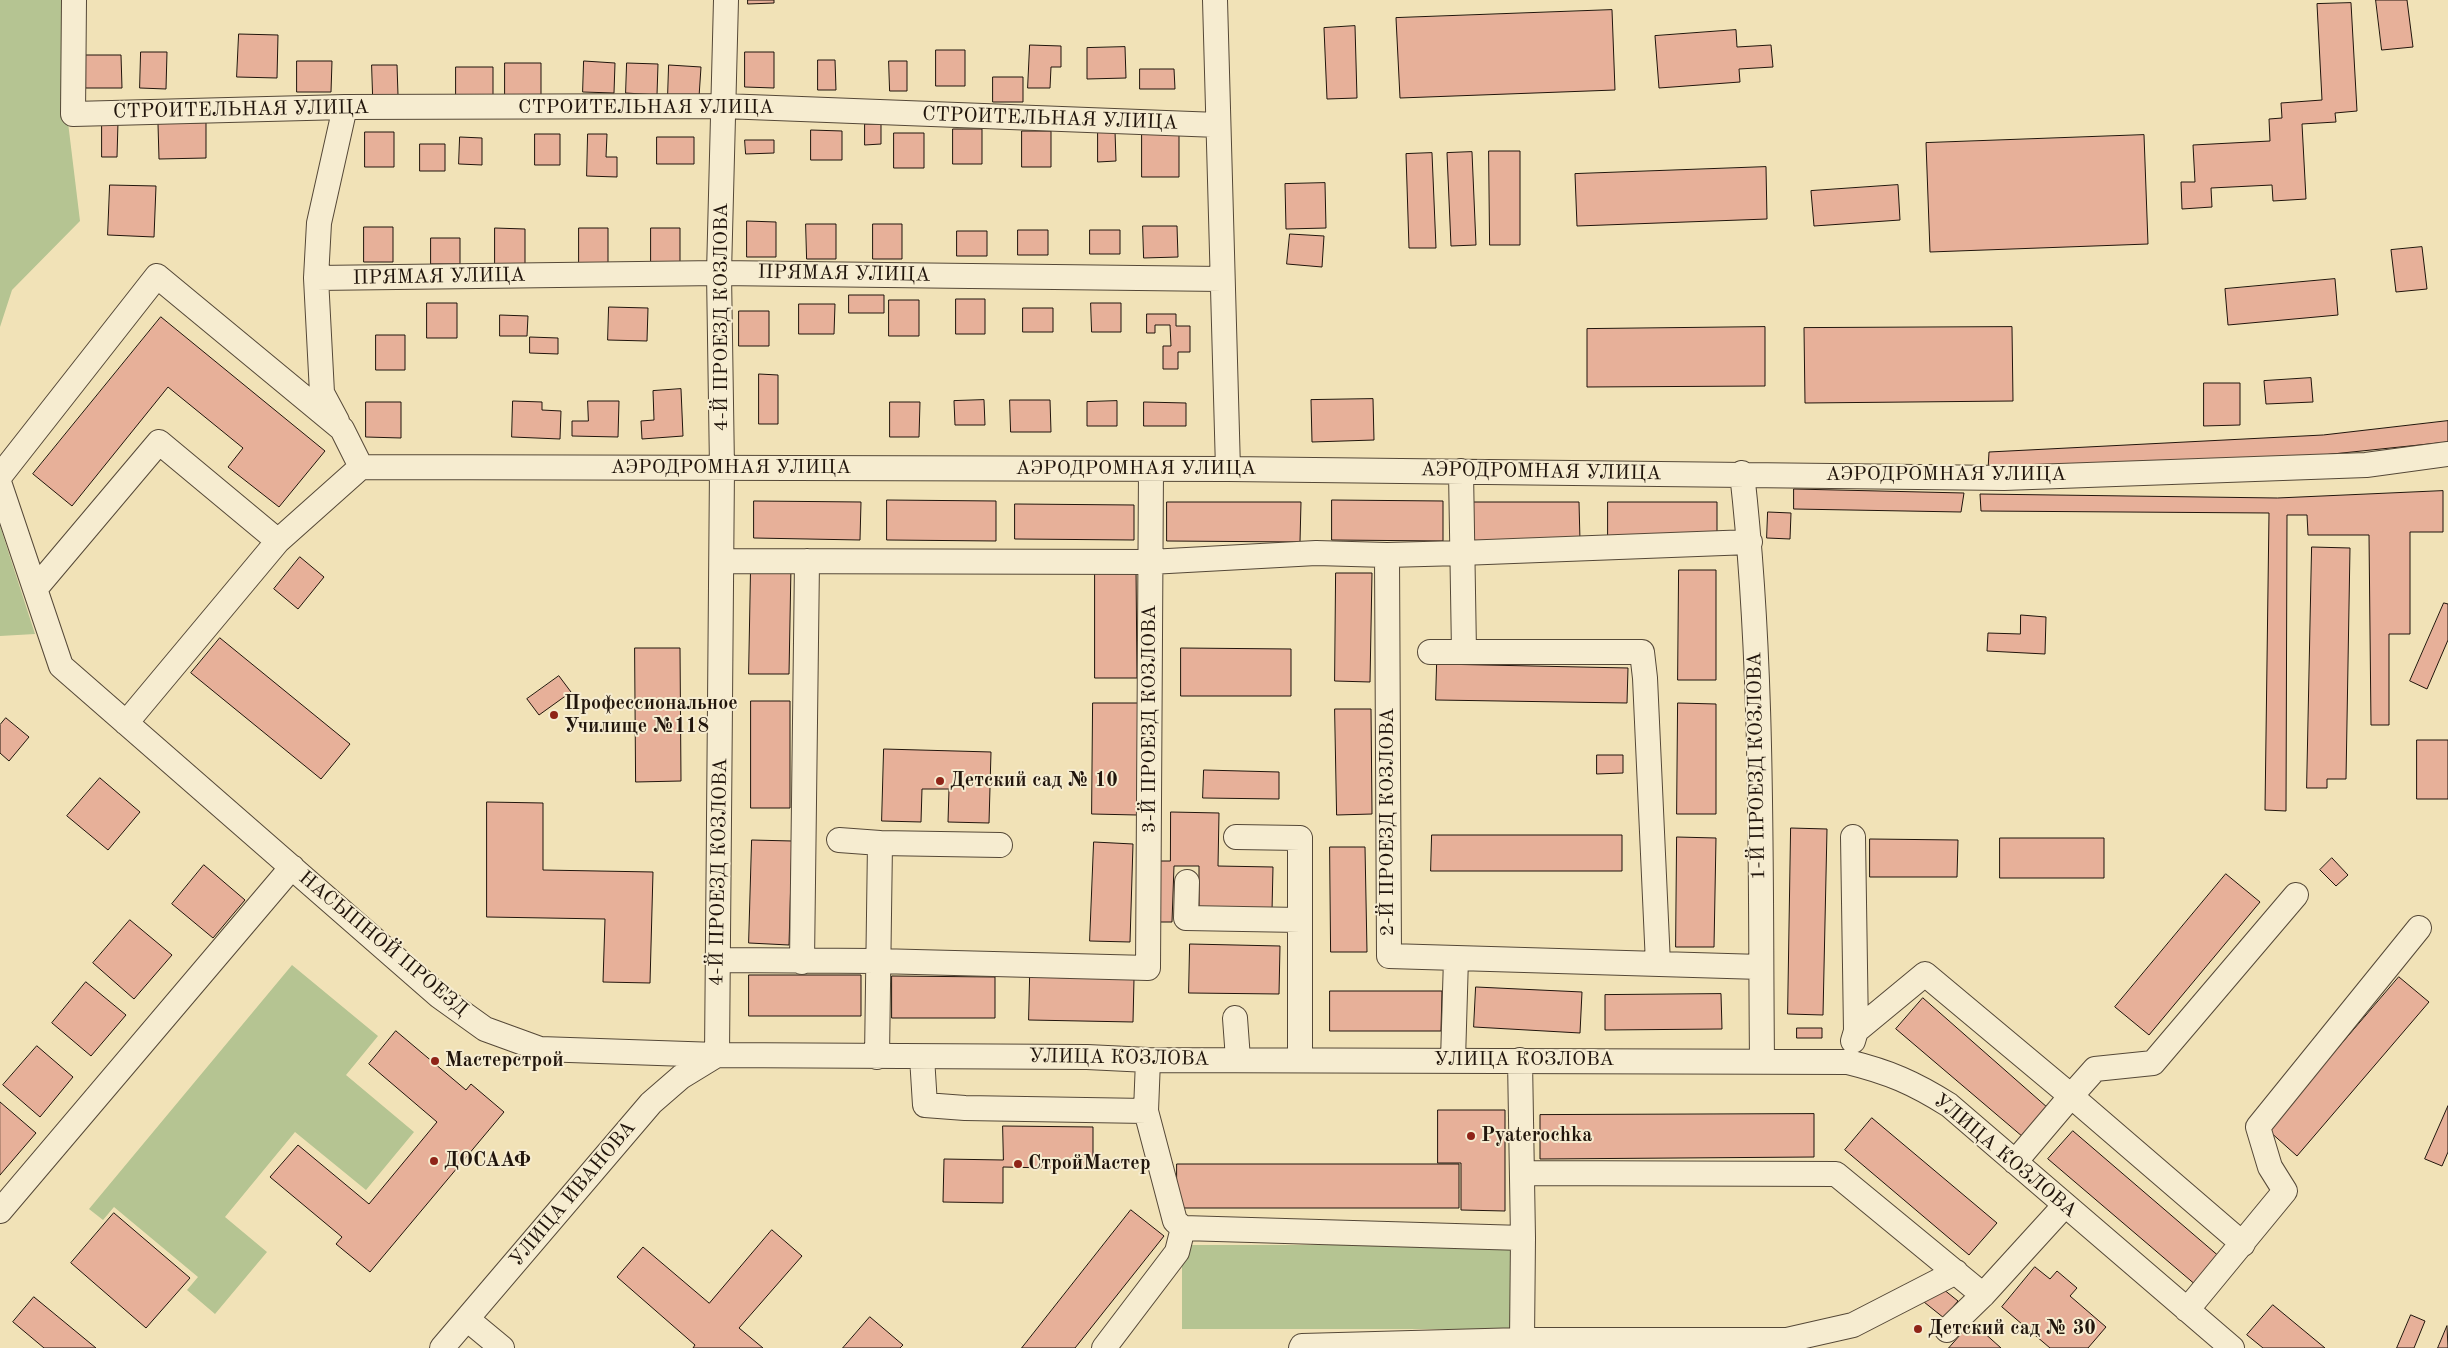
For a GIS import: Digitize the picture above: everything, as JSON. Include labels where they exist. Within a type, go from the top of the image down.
[{"type":"street","name":"СТРОИТЕЛЬНАЯ УЛИЦА","points":[[74,0],[73,114],[345,107],[723,106],[1218,125]]},
{"type":"street","name":"4-Й ПРОЕЗД КОЗЛОВА","points":[[717,1055],[722,561],[719,273],[726,0]]},
{"type":"street","points":[[1215,0],[1228,469]]},
{"type":"street","points":[[126,723],[278,541],[361,467],[322,393],[316,278],[319,223],[345,107]]},
{"type":"street","name":"ПРЯМАЯ УЛИЦА","points":[[316,278],[719,273],[1222,279]]},
{"type":"street","points":[[0,476],[157,276],[342,429]]},
{"type":"street","points":[[35,589],[159,442],[278,541]]},
{"type":"street","name":"АЭРОДРОМНАЯ УЛИЦА","points":[[361,467],[1228,469],[1742,473],[2004,478],[2366,464],[2448,454]]},
{"type":"street","name":"3-Й ПРОЕЗД КОЗЛОВА","points":[[877,961],[1148,968],[1151,470]]},
{"type":"street","points":[[1461,471],[1464,652]]},
{"type":"street","name":"1-Й ПРОЕЗД КОЗЛОВА","points":[[1742,473],[1750,542],[1758,704],[1762,1060]]},
{"type":"street","points":[[0,485],[35,589]]},
{"type":"street","points":[[722,561],[1150,562],[1316,553],[1388,555],[1461,554],[1750,542]]},
{"type":"street","name":"2-Й ПРОЕЗД КОЗЛОВА","points":[[1388,555],[1389,956],[1761,967]]},
{"type":"street","points":[[802,962],[806,561]]},
{"type":"street","name":"НАСЫПНОЙ ПРОЕЗД","points":[[35,589],[61,666],[439,996],[485,1029],[540,1049],[717,1055]]},
{"type":"street","points":[[1430,652],[1642,652],[1645,678],[1658,964]]},
{"type":"street","points":[[1236,837],[1300,838],[1300,1059]]},
{"type":"street","points":[[1848,1062],[1856,1031],[1853,837]]},
{"type":"street","points":[[839,840],[1000,845]]},
{"type":"street","points":[[877,1057],[880,842]]},
{"type":"street","points":[[0,1211],[292,867]]},
{"type":"street","points":[[1187,882],[1186,918],[1300,920]]},
{"type":"street","points":[[2015,1162],[2095,1069],[2153,1063],[2296,895]]},
{"type":"street","points":[[2187,1310],[2286,1191],[2270,1167],[2258,1127],[2419,928]]},
{"type":"street","points":[[1453,1060],[1456,958]]},
{"type":"street","points":[[718,960],[877,961]]},
{"type":"street","points":[[1856,1031],[1925,974],[2243,1244]]},
{"type":"street","points":[[1235,1018],[1238,1059]]},
{"type":"street","name":"УЛИЦА КОЗЛОВА","points":[[717,1055],[1148,1060],[1762,1060],[1848,1062],[1883,1070],[1918,1085],[1949,1105],[2232,1348]]},
{"type":"street","name":"УЛИЦА ИВАНОВА","points":[[442,1348],[650,1103],[681,1076],[717,1055]]},
{"type":"street","points":[[922,1057],[925,1105],[964,1108],[1146,1111]]},
{"type":"street","points":[[1148,1060],[1146,1111],[1175,1221],[1183,1228],[1523,1238]]},
{"type":"street","points":[[1520,1060],[1523,1238],[1522,1340]]},
{"type":"street","points":[[1522,1173],[1836,1174],[1983,1295]]},
{"type":"street","points":[[1947,1330],[1983,1295],[2065,1205]]},
{"type":"street","points":[[1104,1348],[1176,1252],[1183,1228]]},
{"type":"street","points":[[1301,1348],[1302,1346],[1468,1344],[1522,1340],[1617,1343],[1784,1344],[1853,1325],[1956,1272]]},
{"type":"street","points":[[467,1319],[502,1348]]},
{"type":"green space","points":[[0,0],[64,0],[62,73],[80,221],[12,290],[0,327]]},
{"type":"green space","points":[[0,526],[35,634],[0,636]]},
{"type":"green space","points":[[292,965],[378,1036],[346,1075],[414,1132],[366,1190],[295,1132],[225,1217],[267,1252],[215,1314],[187,1290],[198,1277],[114,1207],[103,1220],[89,1209]]},
{"type":"green space","points":[[1182,1245],[1512,1245],[1512,1329],[1182,1329]]},
{"type":"building","points":[[748,0],[774,0],[774,3],[748,4]]},
{"type":"building","points":[[2376,0],[2407,0],[2413,47],[2382,50]]},
{"type":"building","points":[[2351,3],[2357,111],[2335,113],[2336,122],[2302,124],[2306,199],[2273,201],[2272,185],[2211,188],[2212,207],[2182,209],[2181,182],[2195,182],[2193,145],[2270,141],[2269,119],[2282,118],[2281,103],[2322,100],[2317,4]]},
{"type":"building","points":[[1612,10],[1615,90],[1400,98],[1396,18]]},
{"type":"building","points":[[1355,26],[1357,98],[1327,99],[1324,28]]},
{"type":"building","points":[[1736,30],[1737,47],[1771,45],[1773,67],[1739,69],[1740,82],[1659,88],[1655,36]]},
{"type":"building","points":[[239,34],[278,35],[277,78],[237,77]]},
{"type":"building","points":[[1030,45],[1061,46],[1061,67],[1051,67],[1050,88],[1028,88]]},
{"type":"building","points":[[1125,47],[1126,78],[1087,79],[1087,48]]},
{"type":"building","points":[[936,50],[965,50],[965,86],[936,86]]},
{"type":"building","points":[[141,52],[167,52],[166,89],[140,88]]},
{"type":"building","points":[[745,52],[774,52],[774,88],[745,87]]},
{"type":"building","points":[[86,55],[121,55],[122,88],[86,88]]},
{"type":"building","points":[[818,60],[835,60],[836,90],[818,90]]},
{"type":"building","points":[[297,61],[332,61],[331,92],[297,92]]},
{"type":"building","points":[[584,61],[615,63],[614,93],[583,92]]},
{"type":"building","points":[[889,61],[907,61],[907,91],[890,91]]},
{"type":"building","points":[[505,63],[541,63],[541,95],[505,95]]},
{"type":"building","points":[[627,63],[658,64],[657,95],[626,93]]},
{"type":"building","points":[[372,65],[397,65],[398,95],[373,96]]},
{"type":"building","points":[[669,65],[701,67],[699,97],[668,96]]},
{"type":"building","points":[[456,67],[493,67],[493,99],[456,98]]},
{"type":"building","points":[[1140,69],[1174,69],[1175,89],[1140,89]]},
{"type":"building","points":[[993,77],[1023,77],[1023,102],[993,102]]},
{"type":"building","points":[[102,121],[118,122],[117,157],[102,157]]},
{"type":"building","points":[[206,123],[206,158],[159,159],[158,124]]},
{"type":"building","points":[[865,124],[881,124],[881,144],[865,145]]},
{"type":"building","points":[[953,129],[982,129],[982,164],[953,164]]},
{"type":"building","points":[[811,130],[842,131],[842,160],[811,160]]},
{"type":"building","points":[[1022,131],[1051,131],[1051,167],[1022,167]]},
{"type":"building","points":[[1098,131],[1115,131],[1116,161],[1098,162]]},
{"type":"building","points":[[365,132],[394,132],[394,167],[365,167]]},
{"type":"building","points":[[894,133],[924,133],[924,168],[894,168]]},
{"type":"building","points":[[535,134],[560,134],[560,165],[535,165]]},
{"type":"building","points":[[588,134],[607,134],[606,157],[617,157],[617,177],[587,176]]},
{"type":"building","points":[[1142,134],[1179,134],[1179,177],[1142,177]]},
{"type":"building","points":[[2144,135],[2148,244],[1930,252],[1926,143]]},
{"type":"building","points":[[460,137],[482,138],[482,165],[459,164]]},
{"type":"building","points":[[657,137],[694,137],[694,164],[657,164]]},
{"type":"building","points":[[745,140],[774,140],[774,153],[746,154]]},
{"type":"building","points":[[420,144],[445,144],[445,171],[420,171]]},
{"type":"building","points":[[1489,151],[1520,151],[1520,245],[1490,245]]},
{"type":"building","points":[[1472,152],[1476,245],[1451,246],[1447,153]]},
{"type":"building","points":[[1432,153],[1436,248],[1409,248],[1406,154]]},
{"type":"building","points":[[1766,167],[1767,219],[1577,226],[1575,174]]},
{"type":"building","points":[[1325,183],[1326,228],[1286,229],[1285,184]]},
{"type":"building","points":[[110,185],[156,186],[154,237],[108,235]]},
{"type":"building","points":[[1898,185],[1900,220],[1814,226],[1811,191]]},
{"type":"building","points":[[747,221],[776,222],[776,257],[747,257]]},
{"type":"building","points":[[806,224],[836,224],[836,259],[807,259]]},
{"type":"building","points":[[873,224],[902,224],[902,259],[873,259]]},
{"type":"building","points":[[1143,226],[1177,226],[1178,257],[1144,258]]},
{"type":"building","points":[[364,227],[393,227],[393,262],[364,262]]},
{"type":"building","points":[[495,228],[525,229],[525,264],[495,264]]},
{"type":"building","points":[[579,228],[608,228],[608,263],[579,263]]},
{"type":"building","points":[[651,228],[680,228],[680,263],[651,263]]},
{"type":"building","points":[[1018,230],[1048,230],[1048,255],[1018,255]]},
{"type":"building","points":[[1090,230],[1120,230],[1120,254],[1090,254]]},
{"type":"building","points":[[957,231],[987,231],[987,256],[957,256]]},
{"type":"building","points":[[1290,234],[1324,236],[1322,267],[1287,264]]},
{"type":"building","points":[[431,238],[460,238],[460,264],[431,264]]},
{"type":"building","points":[[2422,247],[2427,289],[2396,292],[2391,250]]},
{"type":"building","points":[[2335,279],[2338,315],[2228,325],[2225,289]]},
{"type":"building","points":[[849,295],[884,295],[884,313],[849,313]]},
{"type":"building","points":[[956,299],[985,299],[985,334],[956,334]]},
{"type":"building","points":[[889,300],[919,300],[919,336],[889,336]]},
{"type":"building","points":[[427,303],[457,303],[457,338],[427,338]]},
{"type":"building","points":[[1091,303],[1121,303],[1121,332],[1092,332]]},
{"type":"building","points":[[799,304],[835,304],[834,334],[799,334]]},
{"type":"building","points":[[609,307],[648,308],[647,341],[608,340]]},
{"type":"building","points":[[1023,308],[1053,308],[1053,332],[1023,332]]},
{"type":"building","points":[[739,311],[769,311],[769,346],[739,346]]},
{"type":"building","points":[[1147,314],[1176,314],[1176,326],[1190,326],[1190,352],[1178,352],[1178,369],[1163,369],[1163,346],[1171,346],[1170,325],[1155,325],[1155,333],[1147,333]]},
{"type":"building","points":[[500,315],[528,316],[527,336],[500,336]]},
{"type":"building","points":[[161,317],[325,451],[279,507],[228,467],[243,448],[168,387],[72,506],[33,474]]},
{"type":"building","points":[[1765,327],[1765,386],[1587,387],[1587,329]]},
{"type":"building","points":[[2012,327],[2013,401],[1805,403],[1804,328]]},
{"type":"building","points":[[376,335],[405,335],[405,370],[376,370]]},
{"type":"building","points":[[530,337],[558,338],[558,354],[530,353]]},
{"type":"building","points":[[759,374],[778,375],[778,424],[759,424]]},
{"type":"building","points":[[2311,378],[2313,402],[2266,404],[2264,381]]},
{"type":"building","points":[[2204,383],[2240,383],[2240,425],[2204,426]]},
{"type":"building","points":[[681,389],[683,436],[642,439],[641,421],[654,420],[653,391]]},
{"type":"building","points":[[1373,399],[1374,440],[1312,442],[1311,400]]},
{"type":"building","points":[[984,400],[985,425],[955,425],[954,401]]},
{"type":"building","points":[[1010,400],[1050,400],[1051,432],[1011,432]]},
{"type":"building","points":[[513,401],[542,402],[542,410],[561,411],[560,439],[512,437]]},
{"type":"building","points":[[588,401],[619,401],[618,437],[572,436],[572,421],[588,421]]},
{"type":"building","points":[[1117,401],[1117,426],[1087,426],[1087,402]]},
{"type":"building","points":[[366,402],[401,402],[401,438],[366,437]]},
{"type":"building","points":[[890,402],[920,402],[919,437],[890,437]]},
{"type":"building","points":[[1144,402],[1186,403],[1186,426],[1144,426]]},
{"type":"building","points":[[2448,421],[2448,442],[2323,455],[1988,470],[1989,452],[2323,435]]},
{"type":"building","points":[[1794,489],[1964,493],[1961,512],[1794,509]]},
{"type":"building","points":[[2443,491],[2443,532],[2410,532],[2410,634],[2389,634],[2389,725],[2371,725],[2369,535],[2308,535],[2307,515],[2287,515],[2286,811],[2265,810],[2269,513],[1981,511],[1980,494],[2277,498]]},
{"type":"building","points":[[887,500],[996,501],[996,541],[887,540]]},
{"type":"building","points":[[1332,500],[1443,501],[1443,541],[1332,540]]},
{"type":"building","points":[[754,501],[861,502],[860,540],[754,538]]},
{"type":"building","points":[[1167,502],[1301,502],[1300,542],[1167,541]]},
{"type":"building","points":[[1469,502],[1579,502],[1580,541],[1469,541]]},
{"type":"building","points":[[1608,502],[1717,502],[1717,540],[1608,540]]},
{"type":"building","points":[[1015,504],[1134,505],[1134,540],[1015,539]]},
{"type":"building","points":[[1768,512],[1791,513],[1790,539],[1767,538]]},
{"type":"building","points":[[2312,547],[2350,548],[2346,779],[2327,779],[2327,788],[2307,788]]},
{"type":"building","points":[[300,557],[324,577],[298,609],[274,589]]},
{"type":"building","points":[[751,566],[791,566],[789,674],[749,674]]},
{"type":"building","points":[[1095,568],[1136,568],[1137,678],[1095,678]]},
{"type":"building","points":[[1679,570],[1716,570],[1716,680],[1678,680]]},
{"type":"building","points":[[1336,573],[1372,573],[1370,682],[1335,681]]},
{"type":"building","points":[[2444,603],[2448,604],[2448,640],[2427,689],[2410,681]]},
{"type":"building","points":[[2021,615],[2046,617],[2045,654],[1987,651],[1988,633],[2020,634]]},
{"type":"building","points":[[220,638],[350,744],[321,779],[191,673]]},
{"type":"building","points":[[635,648],[680,648],[681,781],[636,782]]},
{"type":"building","points":[[1181,648],[1291,649],[1291,696],[1181,696]]},
{"type":"building","points":[[1437,664],[1628,668],[1627,703],[1436,700]]},
{"type":"building","points":[[559,676],[571,692],[539,715],[527,699]]},
{"type":"building","points":[[751,701],[790,701],[790,808],[751,808]]},
{"type":"building","points":[[1093,703],[1138,703],[1137,815],[1092,814]]},
{"type":"building","points":[[1678,703],[1716,704],[1716,814],[1677,814]]},
{"type":"building","points":[[1335,709],[1371,709],[1372,814],[1337,815]]},
{"type":"building","points":[[6,718],[29,737],[9,761],[0,753],[0,725]]},
{"type":"building","points":[[2417,740],[2448,740],[2448,799],[2417,799]]},
{"type":"building","points":[[884,749],[991,752],[989,823],[948,822],[949,789],[922,789],[921,822],[882,821]]},
{"type":"building","points":[[1597,755],[1623,755],[1623,773],[1597,774]]},
{"type":"building","points":[[1204,770],[1279,772],[1279,799],[1203,798]]},
{"type":"building","points":[[100,778],[140,812],[108,850],[67,816]]},
{"type":"building","points":[[487,802],[543,803],[543,870],[653,872],[650,983],[603,982],[605,919],[487,917]]},
{"type":"building","points":[[1171,812],[1219,813],[1218,866],[1273,867],[1272,911],[1199,910],[1199,866],[1174,866],[1172,922],[1160,922],[1160,861],[1170,861]]},
{"type":"building","points":[[1791,828],[1827,829],[1823,1015],[1788,1014]]},
{"type":"building","points":[[1432,835],[1622,835],[1622,871],[1431,871]]},
{"type":"building","points":[[1677,837],[1716,838],[1714,947],[1676,947]]},
{"type":"building","points":[[2000,838],[2104,838],[2104,878],[2000,878]]},
{"type":"building","points":[[1870,839],[1958,840],[1957,877],[1870,877]]},
{"type":"building","points":[[752,840],[792,841],[789,945],[749,943]]},
{"type":"building","points":[[1094,842],[1133,844],[1130,942],[1090,941]]},
{"type":"building","points":[[1330,847],[1365,847],[1367,952],[1331,952]]},
{"type":"building","points":[[2332,858],[2348,875],[2336,886],[2320,870]]},
{"type":"building","points":[[204,865],[245,900],[213,938],[172,904]]},
{"type":"building","points":[[2226,874],[2260,902],[2149,1035],[2115,1007]]},
{"type":"building","points":[[130,920],[172,955],[134,999],[93,963]]},
{"type":"building","points":[[1190,944],[1280,946],[1279,994],[1189,993]]},
{"type":"building","points":[[749,975],[861,975],[861,1016],[749,1016]]},
{"type":"building","points":[[892,976],[995,977],[995,1018],[892,1018]]},
{"type":"building","points":[[1030,977],[1134,979],[1133,1022],[1029,1020]]},
{"type":"building","points":[[2399,977],[2429,1002],[2297,1156],[2268,1130]]},
{"type":"building","points":[[86,982],[126,1015],[91,1056],[52,1023]]},
{"type":"building","points":[[1476,987],[1582,992],[1580,1033],[1474,1027]]},
{"type":"building","points":[[1330,991],[1442,991],[1441,1031],[1330,1031]]},
{"type":"building","points":[[1721,994],[1722,1029],[1605,1030],[1605,995]]},
{"type":"building","points":[[1923,998],[2048,1108],[2023,1137],[1896,1029]]},
{"type":"building","points":[[1797,1028],[1822,1028],[1822,1038],[1797,1038]]},
{"type":"building","name":"ДОСААФ","points":[[396,1031],[466,1090],[471,1084],[504,1112],[370,1272],[336,1244],[342,1237],[270,1177],[298,1145],[369,1204],[437,1122],[369,1064]]},
{"type":"building","points":[[37,1046],[73,1077],[40,1117],[3,1085]]},
{"type":"building","points":[[0,1102],[36,1133],[0,1175]]},
{"type":"building","points":[[2448,1106],[2448,1152],[2442,1166],[2425,1159]]},
{"type":"building","name":"Pyaterochka","points":[[1438,1110],[1505,1110],[1505,1211],[1461,1210],[1461,1163],[1438,1163]]},
{"type":"building","points":[[1814,1114],[1814,1157],[1540,1159],[1540,1115]]},
{"type":"building","points":[[1872,1118],[1997,1223],[1969,1255],[1845,1150]]},
{"type":"building","name":"СтройМастер","points":[[1003,1126],[1093,1127],[1093,1169],[1003,1167],[1003,1203],[943,1202],[944,1159],[1003,1160]]},
{"type":"building","points":[[2073,1131],[2221,1258],[2197,1286],[2048,1159]]},
{"type":"building","points":[[1177,1164],[1459,1164],[1459,1208],[1177,1208]]},
{"type":"building","points":[[1131,1210],[1164,1236],[1075,1348],[1022,1348]]},
{"type":"building","points":[[114,1213],[190,1278],[146,1328],[71,1263]]},
{"type":"building","points":[[772,1230],[802,1256],[739,1328],[763,1348],[693,1348],[695,1345],[617,1277],[643,1247],[709,1303]]},
{"type":"building","points":[[2035,1267],[2050,1279],[2057,1271],[2077,1288],[2070,1296],[2106,1327],[2088,1348],[2050,1348],[2002,1307]]},
{"type":"building","points":[[1938,1285],[1958,1301],[1944,1318],[1924,1302]]},
{"type":"building","points":[[34,1297],[96,1348],[44,1348],[13,1322]]},
{"type":"building","points":[[2273,1305],[2325,1348],[2263,1348],[2247,1335]]},
{"type":"building","points":[[2411,1315],[2425,1321],[2414,1348],[2397,1348]]},
{"type":"building","points":[[870,1317],[903,1345],[900,1348],[843,1348]]},
{"type":"building","points":[[1972,1322],[2001,1348],[1949,1348]]},
{"type":"building","points":[[2447,1326],[2448,1348],[2438,1348]]},
{"type":"place","name":"Профессиональное Училище №118","points":[[554,715]]},
{"type":"place","name":"Детский сад № 10","points":[[940,781]]},
{"type":"place","name":"Мастерстрой","points":[[435,1061]]},
{"type":"place","name":"Pyaterochka","points":[[1471,1136]]},
{"type":"place","name":"ДОСААФ","points":[[434,1161]]},
{"type":"place","name":"СтройМастер","points":[[1018,1164]]},
{"type":"place","name":"Детский сад № 30","points":[[1918,1329]]}]
